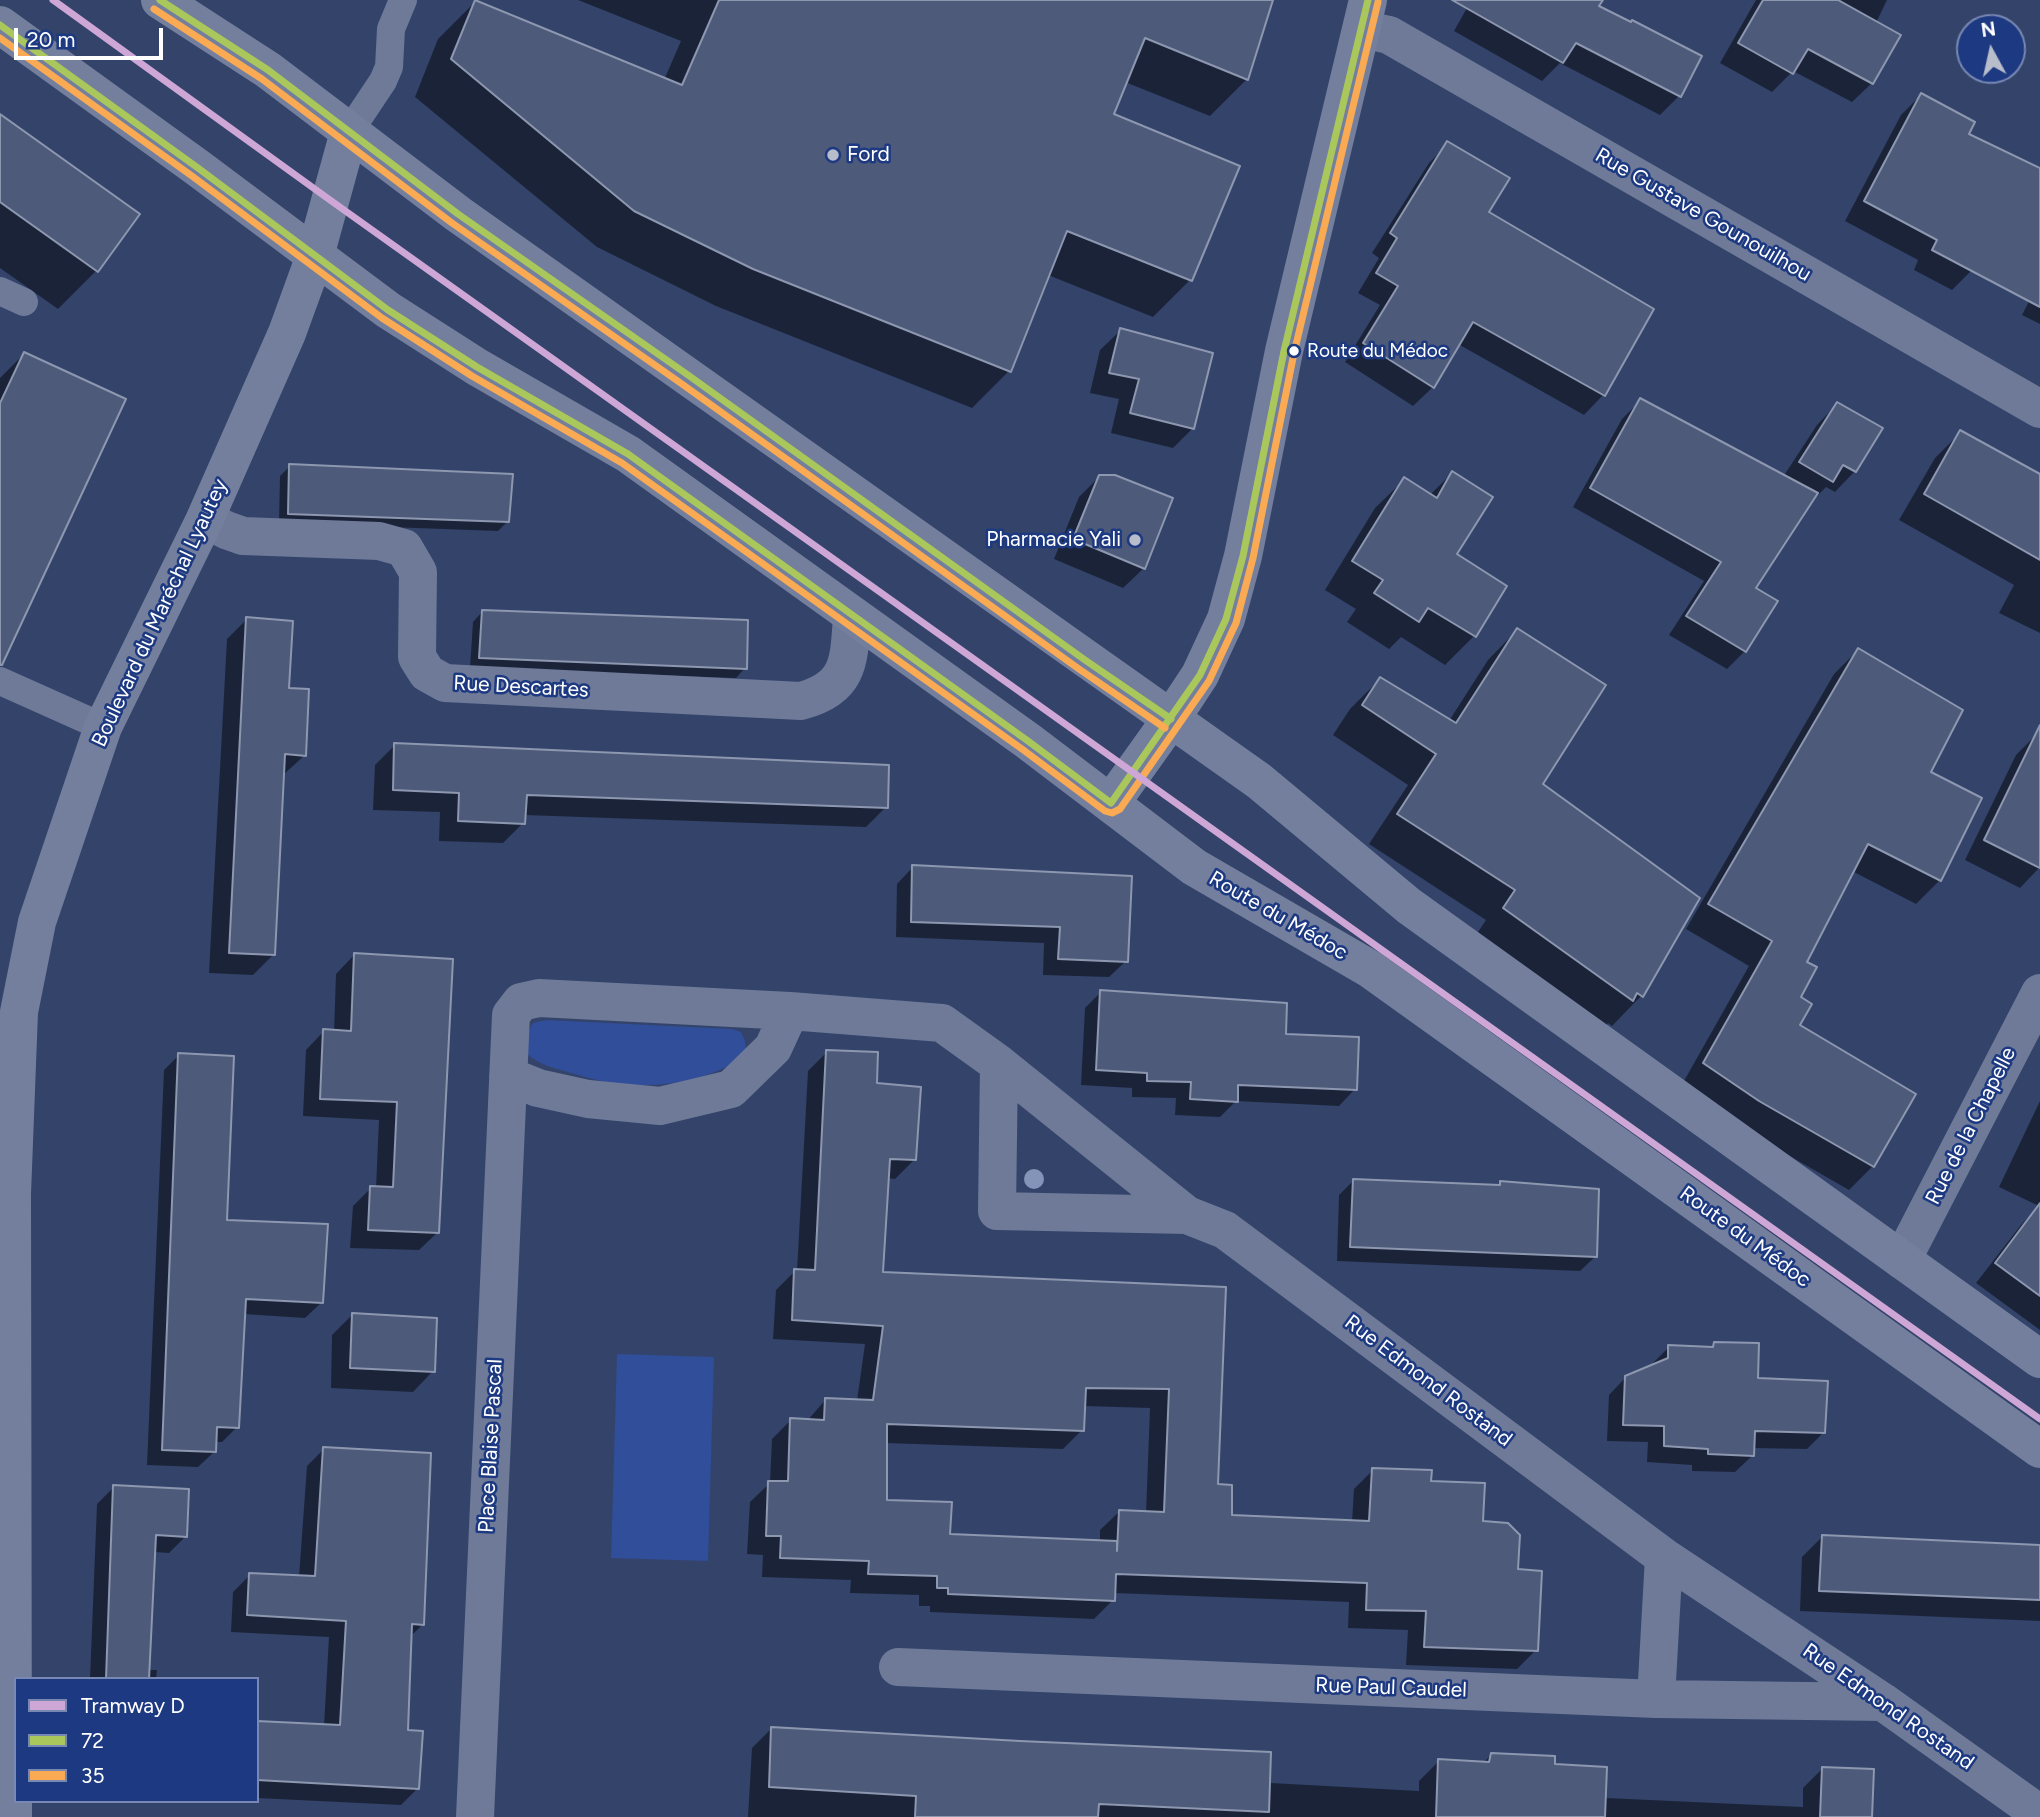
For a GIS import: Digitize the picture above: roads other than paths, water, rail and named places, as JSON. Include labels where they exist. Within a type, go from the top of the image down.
[{"type":"main road","points":[[160,0],[268,70],[458,214],[1259,781],[1409,906],[2040,1359]]},
{"type":"main road","points":[[1111,803],[1200,675],[1226,619],[1243,556],[1284,351],[1365,14]]},
{"type":"main road","name":"Route du Médoc","points":[[0,25],[388,310],[477,367],[628,454],[1028,741],[1194,867],[1370,969],[2040,1449]]},
{"type":"main road","name":"Boulevard du Maréchal Lyautey","points":[[13,1817],[12,1194],[19,1012],[37,922],[103,727],[205,519],[287,333],[315,256],[349,132]]},
{"type":"street","name":"Rue Gustave Gounouilhou","points":[[1365,14],[1389,35],[2040,409]]},
{"type":"street","name":"Rue Descartes","points":[[205,519],[243,536],[379,541],[404,548],[418,572],[418,657],[427,673],[445,683],[800,701],[819,696],[834,685],[844,672],[850,652],[852,616]]},
{"type":"street","name":"Rue de la Chapelle","points":[[1902,1261],[2040,993]]},
{"type":"street","name":"Place Blaise Pascal","points":[[475,1817],[511,1015],[521,1002],[539,998],[790,1011]]},
{"type":"street","name":"Rue Edmond Rostand","points":[[790,1011],[942,1023],[999,1064],[1187,1214],[1226,1230],[1664,1557],[1884,1702],[2040,1814]]},
{"type":"street","points":[[508,1076],[538,1088],[589,1098],[660,1106],[731,1088],[772,1048],[790,1011]]},
{"type":"street","name":"Rue Edmond Rostand","points":[[999,1064],[997,1211],[1187,1214]]},
{"type":"street","points":[[1656,1699],[1664,1557]]},
{"type":"street","name":"Rue Paul Caudel","points":[[898,1667],[1656,1699],[1884,1702]]},
{"type":"lane","points":[[349,132],[389,68],[391,29],[403,0]]},
{"type":"lane","points":[[0,681],[103,727]]},
{"type":"tram line","name":"D","points":[[53,0],[2040,1419]]},
{"type":"place","name":"Ford","points":[[833,155]]},
{"type":"place","name":"Route du Médoc","points":[[1294,351]]},
{"type":"place","name":"Pharmacie Yali","points":[[1135,540]]}]
